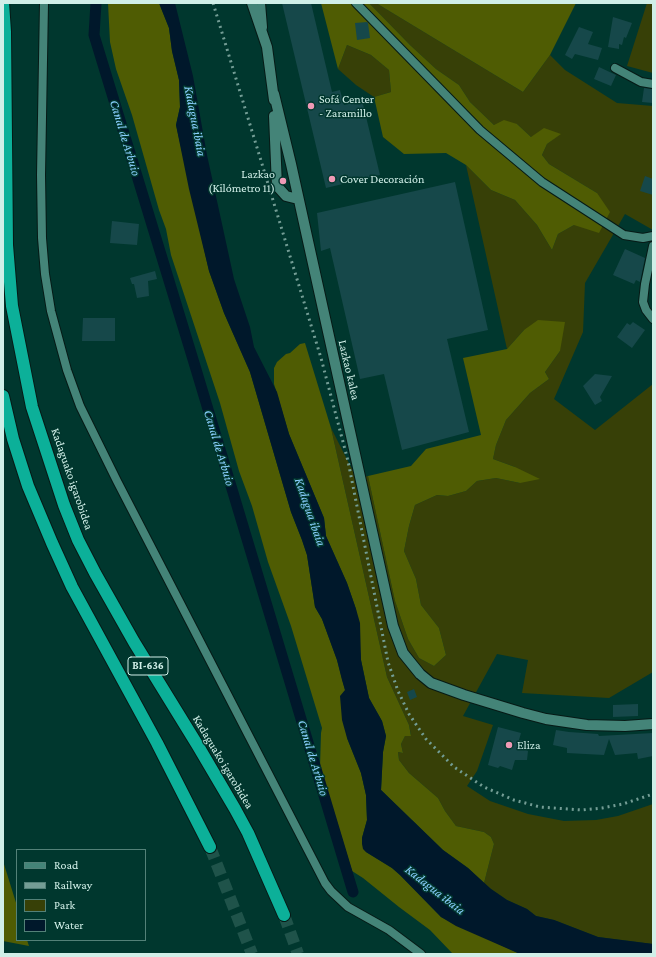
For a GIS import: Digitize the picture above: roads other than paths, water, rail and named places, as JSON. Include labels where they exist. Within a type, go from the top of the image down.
[{"type":"highway","name":"Kadaguako igarobidea","points":[[3,3],[5,32],[6,217],[12,306],[32,407],[64,506],[91,566],[134,642],[235,809],[248,833],[284,915]]},
{"type":"highway","name":"BI-636","points":[[3,396],[13,439],[28,486],[72,587],[210,846]]},
{"type":"street","points":[[44,3],[41,175],[42,238],[45,274],[51,311],[67,370],[80,406],[117,481],[325,883],[331,891],[348,907],[389,930],[421,954]]},
{"type":"street","points":[[252,3],[267,47]]},
{"type":"street","points":[[260,3],[274,94],[278,186],[286,196],[298,198]]},
{"type":"street","points":[[356,3],[480,130],[542,182],[624,235],[643,238],[653,236]]},
{"type":"street","points":[[615,68],[641,82],[653,84]]},
{"type":"street","name":"Lazkao kalea","points":[[274,94],[393,626],[403,653],[420,674],[431,683],[492,704],[577,725],[625,726],[653,724]]},
{"type":"street","points":[[653,246],[643,302],[646,310],[653,319]]},
{"type":"water","name":"Kadagua ibaia","points":[[159,3],[175,3],[193,76],[207,155],[234,279],[250,327],[254,347],[277,392],[289,434],[324,518],[326,536],[347,583],[360,623],[361,660],[369,698],[382,721],[386,736],[383,752],[381,790],[443,850],[468,868],[491,889],[507,900],[527,909],[536,916],[554,920],[598,937],[653,944],[653,954],[520,954],[456,926],[441,917],[392,868],[363,849],[362,838],[367,820],[366,795],[361,773],[347,738],[342,720],[340,696],[345,690],[337,660],[322,619],[315,607],[307,555],[291,512],[250,372],[224,313],[209,271],[189,189],[176,125],[180,107],[179,80],[172,51],[169,28]]},
{"type":"waterway","name":"Canal de Arbuio","points":[[96,3],[94,35],[353,892]]},
{"type":"tunnel","points":[[210,847],[252,954]]},
{"type":"tunnel","points":[[284,915],[298,954]]},
{"type":"railway","points":[[213,3],[321,358],[348,461],[388,662],[398,691],[409,714],[426,739],[454,767],[484,787],[514,800],[540,807],[582,810],[623,804],[653,794]]},
{"type":"place","name":"Sofá Center - Zaramillo","points":[[311,106]]},
{"type":"place","name":"Cover Decoración","points":[[332,179]]},
{"type":"place","name":"Lazkao (Kilómetro 11)","points":[[283,181]]},
{"type":"place","name":"Eliza","points":[[509,745]]}]
